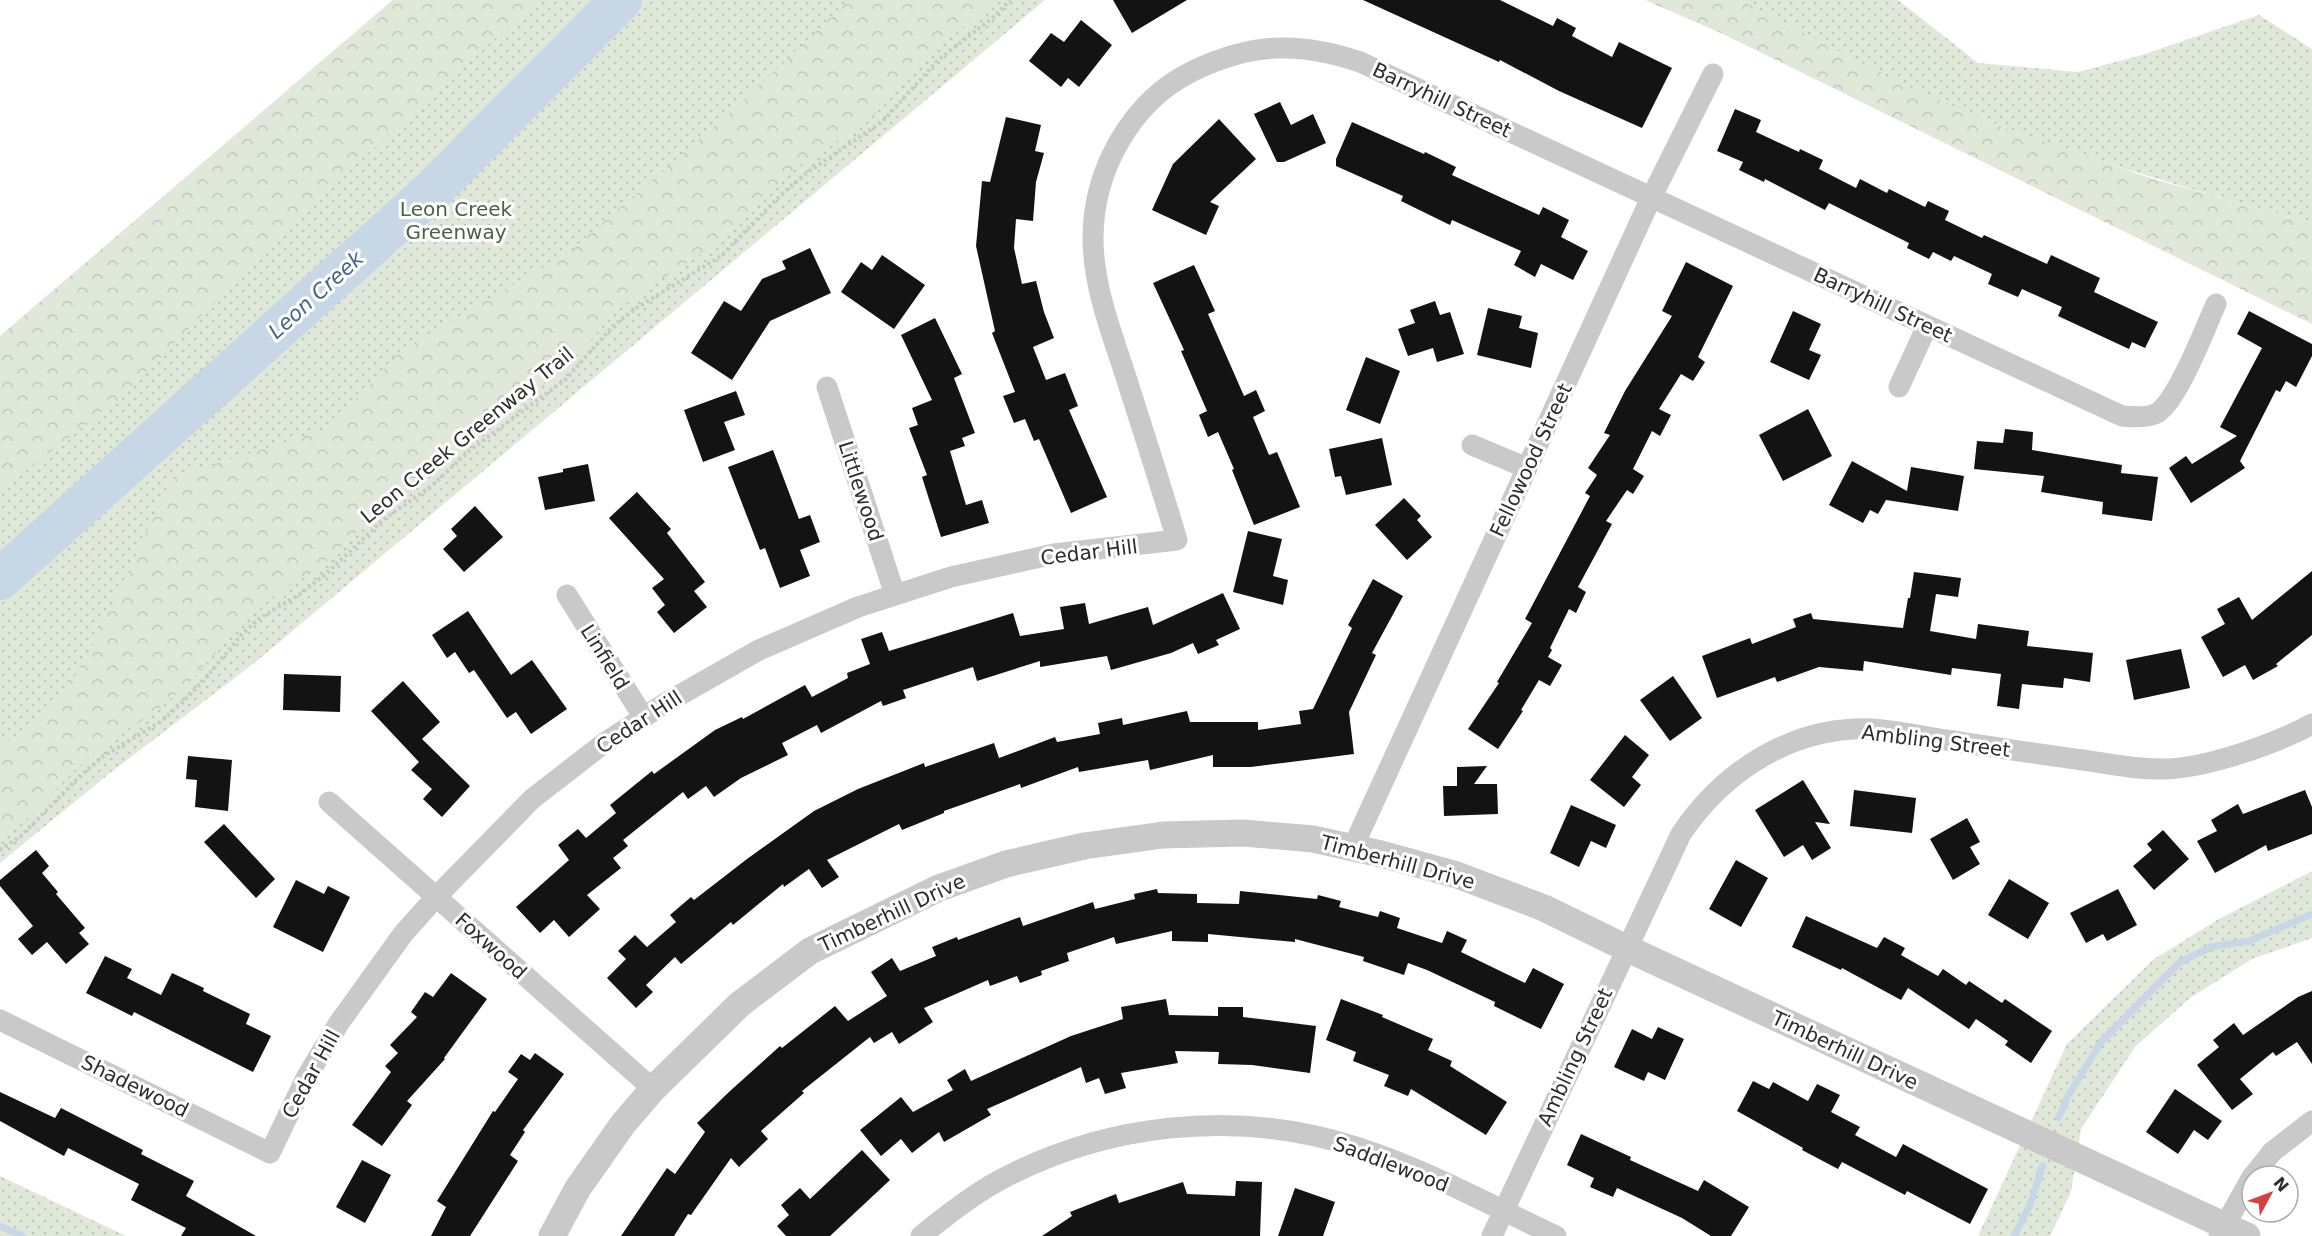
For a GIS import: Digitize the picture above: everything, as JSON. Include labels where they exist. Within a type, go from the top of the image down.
[{"type":"street","name":"Barryhill Street","points":[[1178,540],[1100,296],[1093,239],[1096,200],[1107,165],[1126,130],[1152,100],[1185,75],[1221,58],[1260,48],[1301,48],[1341,55],[1371,67],[2122,416],[2154,415],[2164,408],[2174,394],[2216,304]]},
{"type":"street","name":"Fellowood Street","points":[[1353,847],[1651,198],[1713,74]]},
{"type":"street","points":[[1899,387],[1927,326]]},
{"type":"street","name":"Littlewood","points":[[827,387],[895,595]]},
{"type":"street","points":[[1472,445],[1527,468]]},
{"type":"street","name":"Cedar Hill","points":[[270,1153],[306,1078],[339,1023],[403,934],[532,799],[603,744],[664,704],[759,650],[858,607],[951,577],[1054,554],[1178,540]]},
{"type":"street","name":"Linfield","points":[[567,596],[644,718]]},
{"type":"street","name":"Ambling Street","points":[[1492,1236],[1670,854],[1693,815],[1725,782],[1743,768],[1782,746],[1804,739],[1826,733],[1871,729],[2120,766],[2165,769],[2209,762],[2280,739],[2312,724]]},
{"type":"street","name":"Foxwood","points":[[328,802],[653,1089]]},
{"type":"street","name":"Timberhill Drive","points":[[552,1236],[578,1188],[623,1124],[653,1089],[740,1004],[810,951],[939,888],[1006,864],[1084,846],[1163,836],[1243,833],[1313,839],[1353,847],[1457,875],[1544,908],[2230,1233]]},
{"type":"street","name":"Shadewood","points":[[0,1020],[270,1153]]},
{"type":"street","points":[[2262,1164],[2272,1152],[2312,1121]]},
{"type":"street","name":"Saddlewood","points":[[921,1236],[951,1212],[990,1186],[1033,1164],[1077,1147],[1123,1135],[1170,1127],[1217,1125],[1311,1134],[1357,1147],[1401,1164],[1556,1236]]},
{"type":"street","points":[[2230,1233],[2240,1207]]},
{"type":"path","name":"Leon Creek Greenway Trail","points":[[0,850],[21,836],[102,757],[160,722],[181,704],[243,633],[260,618],[300,594],[327,573],[383,520],[433,485],[469,451],[566,379],[613,326],[634,309],[721,256],[784,192],[808,172],[883,121],[938,60],[995,15],[1010,0]]},
{"type":"green space","name":"Leon Creek Greenway","points":[[393,0],[1045,0],[253,664],[110,773],[0,863],[0,336]]},
{"type":"green space","points":[[393,0],[538,0],[313,203],[119,399],[0,491],[0,336]]},
{"type":"green space","points":[[849,0],[992,0],[983,11],[942,44],[912,73],[877,112],[851,132],[804,162],[760,198],[721,241],[634,297],[607,319],[580,354],[554,377],[485,425],[419,484],[384,506],[327,561],[256,608],[183,689],[150,716],[112,738],[73,772],[40,808],[0,841],[0,748],[61,699],[92,647],[173,477],[331,428],[400,351],[568,253],[741,103]]},
{"type":"green space","points":[[1645,0],[1740,0],[1901,83],[1997,125],[2153,179],[2312,223],[2312,324],[1723,34]]},
{"type":"green space","points":[[1740,0],[1898,0],[1978,63],[2078,72],[2142,55],[2259,15],[2312,49],[2312,223],[2154,178],[1998,125],[1899,83]]},
{"type":"green space","points":[[2312,871],[2312,938],[2252,959],[2190,998],[2135,1047],[2081,1129],[2071,1192],[2050,1236],[1978,1236],[2067,1044],[2154,959],[2219,919]]},
{"type":"green space","points":[[0,1176],[126,1236],[0,1236]]},
{"type":"building","points":[[1113,0],[1187,0],[1132,33]]},
{"type":"building","points":[[1363,0],[1500,0],[1553,26],[1557,18],[1576,28],[1572,36],[1612,57],[1619,42],[1672,68],[1642,128],[1559,91],[1500,60],[1499,62]]},
{"type":"building","points":[[1081,20],[1112,45],[1079,87],[1068,78],[1061,87],[1029,61],[1051,33],[1064,42]]},
{"type":"building","points":[[1280,102],[1291,125],[1313,114],[1326,143],[1284,162],[1277,162],[1254,114]]},
{"type":"building","points":[[1735,109],[1761,120],[1756,132],[1799,152],[1800,149],[1823,160],[1819,169],[1856,188],[1860,179],[1887,193],[1889,189],[1925,207],[1928,201],[1949,211],[1945,220],[1982,238],[1984,235],[2047,264],[2051,255],[2100,278],[2094,292],[2158,322],[2145,348],[2132,342],[2129,349],[2058,316],[2062,307],[2022,289],[2018,297],[1988,284],[1992,274],[1954,256],[1951,261],[1933,252],[1929,259],[1907,248],[1909,243],[1829,203],[1825,210],[1765,179],[1764,182],[1739,170],[1743,162],[1717,151]]},
{"type":"building","points":[[1006,117],[1041,125],[1035,151],[1044,153],[1036,182],[1033,221],[1016,219],[1014,248],[1022,284],[1036,281],[1054,338],[1033,347],[1046,380],[1065,373],[1078,406],[1069,410],[1107,497],[1071,513],[1039,439],[1034,441],[1025,419],[1014,423],[1003,396],[1015,392],[992,333],[995,331],[976,246],[982,181],[990,182]]},
{"type":"building","points":[[1219,119],[1256,159],[1210,202],[1219,206],[1206,235],[1152,210],[1173,164]]},
{"type":"building","points":[[1352,122],[1456,167],[1452,175],[1539,215],[1543,207],[1569,220],[1561,237],[1588,251],[1573,280],[1541,264],[1535,277],[1514,265],[1521,251],[1452,220],[1450,225],[1401,201],[1403,196],[1336,166],[1336,159]]},
{"type":"building","points":[[810,248],[831,293],[770,321],[732,380],[691,353],[724,301],[741,311],[762,279],[786,269],[782,261]]},
{"type":"building","points":[[882,255],[925,285],[894,329],[841,292],[861,262],[872,270]]},
{"type":"building","points":[[1686,262],[1733,286],[1698,357],[1705,362],[1693,381],[1681,374],[1659,409],[1671,415],[1660,436],[1652,431],[1633,469],[1644,476],[1633,494],[1627,490],[1606,521],[1612,524],[1578,587],[1586,592],[1576,613],[1569,609],[1550,648],[1552,650],[1548,657],[1562,665],[1550,686],[1539,680],[1521,710],[1523,711],[1498,749],[1468,729],[1499,683],[1497,682],[1532,623],[1525,619],[1590,496],[1585,493],[1597,475],[1588,468],[1610,435],[1604,433],[1625,391],[1672,316],[1662,311]]},
{"type":"building","points":[[1194,265],[1215,311],[1208,314],[1244,396],[1256,390],[1265,411],[1253,417],[1269,455],[1277,452],[1300,507],[1254,525],[1218,432],[1208,437],[1199,415],[1207,411],[1181,351],[1184,350],[1153,283]]},
{"type":"building","points":[[1435,301],[1440,315],[1450,312],[1464,354],[1437,362],[1433,348],[1408,356],[1398,329],[1415,323],[1410,310]]},
{"type":"building","points":[[1488,308],[1522,316],[1519,328],[1538,333],[1531,368],[1477,355]]},
{"type":"building","points":[[1793,311],[1821,324],[1809,350],[1821,355],[1809,380],[1770,362]]},
{"type":"building","points":[[2249,311],[2312,344],[2312,356],[2296,387],[2286,381],[2280,392],[2276,390],[2240,461],[2245,468],[2191,503],[2169,468],[2186,456],[2192,464],[2237,436],[2220,427],[2262,348],[2237,334]]},
{"type":"building","points":[[935,318],[962,374],[954,378],[975,433],[962,438],[965,446],[950,451],[966,505],[982,500],[989,523],[941,537],[922,477],[927,475],[909,428],[918,425],[912,408],[932,400],[901,335]]},
{"type":"building","points":[[1366,357],[1400,371],[1380,424],[1346,410]]},
{"type":"building","points":[[736,391],[745,415],[724,422],[735,450],[703,462],[684,410]]},
{"type":"building","points":[[1808,409],[1832,456],[1783,481],[1759,435]]},
{"type":"building","points":[[2005,429],[2033,432],[2032,450],[2122,465],[2121,473],[2158,477],[2152,521],[2102,514],[2103,502],[2041,492],[2044,476],[1974,469],[1977,441],[2003,443]]},
{"type":"building","points":[[1382,438],[1392,485],[1346,495],[1341,476],[1335,477],[1329,449]]},
{"type":"building","points":[[773,450],[799,519],[810,515],[820,542],[800,550],[810,576],[780,588],[765,548],[760,550],[728,467]]},
{"type":"building","points":[[1852,461],[1907,491],[1911,467],[1964,476],[1958,511],[1886,500],[1878,514],[1870,510],[1863,523],[1829,505]]},
{"type":"building","points":[[588,464],[595,501],[545,510],[538,477]]},
{"type":"building","points":[[637,492],[671,529],[667,533],[705,582],[694,591],[707,607],[674,633],[657,612],[665,605],[652,588],[664,579],[609,518]]},
{"type":"building","points":[[1404,498],[1421,516],[1417,520],[1432,537],[1407,560],[1375,525]]},
{"type":"building","points":[[475,506],[503,537],[464,572],[443,549],[457,536],[451,529]]},
{"type":"building","points":[[1248,531],[1282,539],[1273,576],[1288,580],[1283,605],[1233,592]]},
{"type":"building","points":[[2312,571],[2312,635],[2276,664],[2278,666],[2253,680],[2245,665],[2223,677],[2201,637],[2225,624],[2217,609],[2239,597],[2252,620]]},
{"type":"building","points":[[1914,572],[1961,578],[1958,597],[1936,594],[1930,631],[1976,639],[1978,624],[2029,631],[2027,646],[2093,653],[2090,682],[2064,678],[2063,688],[2022,684],[2019,709],[1997,706],[2001,674],[1952,668],[1951,675],[1864,661],[1863,671],[1819,667],[1777,682],[1775,677],[1717,698],[1702,656],[1750,638],[1752,644],[1796,627],[1793,619],[1811,613],[1813,619],[1903,628]]},
{"type":"building","points":[[1373,579],[1403,596],[1372,653],[1376,655],[1349,712],[1354,754],[1251,767],[1213,767],[1213,755],[1150,770],[1148,760],[1079,772],[1078,767],[1021,788],[1020,784],[944,811],[944,813],[902,830],[899,824],[827,860],[839,877],[822,888],[809,869],[784,887],[783,884],[733,925],[731,922],[681,964],[675,957],[646,985],[653,992],[636,1008],[607,978],[626,959],[618,951],[635,935],[647,947],[676,922],[670,915],[691,897],[694,900],[814,811],[858,789],[924,763],[925,767],[994,743],[999,758],[1055,737],[1057,742],[1100,734],[1098,723],[1122,718],[1123,725],[1187,711],[1190,722],[1258,722],[1258,730],[1301,724],[1299,711],[1313,709],[1352,628],[1348,625]]},
{"type":"building","points":[[1223,593],[1240,629],[1216,640],[1219,645],[1198,654],[1193,643],[1171,653],[1111,670],[1107,656],[1040,667],[1040,661],[977,681],[973,667],[903,690],[906,698],[883,706],[881,701],[821,733],[817,725],[782,743],[788,755],[741,778],[714,797],[706,786],[688,799],[683,792],[623,840],[628,846],[613,858],[621,868],[587,895],[600,909],[569,937],[554,920],[540,933],[516,907],[569,860],[558,845],[578,829],[586,838],[616,813],[610,805],[652,771],[654,774],[715,730],[742,717],[743,719],[805,685],[812,697],[848,678],[847,673],[870,664],[861,639],[882,632],[889,651],[1013,613],[1020,636],[1064,629],[1060,607],[1085,603],[1089,624],[1148,607],[1153,625]]},
{"type":"building","points":[[468,611],[511,675],[532,660],[567,709],[531,734],[516,712],[507,718],[474,670],[469,673],[455,652],[447,658],[432,635]]},
{"type":"building","points":[[2181,649],[2190,688],[2134,700],[2126,660]]},
{"type":"building","points":[[284,674],[341,676],[340,712],[283,710]]},
{"type":"building","points":[[1673,676],[1702,718],[1670,741],[1640,700]]},
{"type":"building","points":[[403,681],[440,722],[422,739],[470,786],[442,817],[423,799],[432,789],[411,770],[419,762],[371,711]]},
{"type":"building","points":[[1625,735],[1649,755],[1632,777],[1641,785],[1624,807],[1590,780]]},
{"type":"building","points":[[188,756],[232,760],[228,811],[195,807],[197,780],[186,779]]},
{"type":"building","points":[[1487,766],[1474,784],[1497,784],[1498,814],[1444,816],[1443,786],[1457,786],[1457,767]]},
{"type":"building","points":[[1803,780],[1830,824],[1815,822],[1831,848],[1812,860],[1803,845],[1784,857],[1755,810]]},
{"type":"building","points":[[1854,790],[1916,798],[1912,833],[1850,826]]},
{"type":"building","points":[[2305,790],[2312,807],[2312,834],[2268,851],[2266,845],[2215,873],[2197,841],[2217,831],[2211,820],[2238,804],[2243,814]]},
{"type":"building","points":[[1571,805],[1616,825],[1606,848],[1591,841],[1579,867],[1550,853]]},
{"type":"building","points":[[1967,818],[1980,842],[1970,847],[1980,864],[1953,880],[1930,839]]},
{"type":"building","points":[[224,824],[275,879],[256,898],[204,842]]},
{"type":"building","points":[[2163,830],[2189,859],[2154,890],[2133,866],[2152,850],[2147,844]]},
{"type":"building","points":[[36,850],[49,866],[42,873],[58,892],[56,894],[85,928],[79,933],[89,944],[66,964],[47,942],[32,955],[18,939],[33,926],[0,886],[0,880]]},
{"type":"building","points":[[1736,860],[1768,878],[1741,927],[1709,909]]},
{"type":"building","points":[[2009,879],[2049,903],[2028,939],[1988,915]]},
{"type":"building","points":[[296,880],[324,894],[328,886],[350,897],[323,952],[273,927]]},
{"type":"building","points":[[1157,889],[1158,893],[1197,894],[1197,903],[1239,904],[1240,891],[1317,899],[1318,895],[1341,901],[1339,907],[1378,917],[1380,911],[1400,918],[1397,928],[1442,943],[1447,931],[1467,940],[1461,952],[1525,983],[1533,968],[1564,984],[1541,1029],[1494,1006],[1495,1002],[1408,963],[1404,975],[1363,961],[1364,957],[1295,939],[1295,942],[1208,934],[1208,942],[1172,941],[1172,931],[1116,944],[1114,937],[1067,953],[1069,961],[1041,971],[1042,975],[1020,983],[1017,976],[990,986],[988,980],[924,1008],[933,1022],[899,1044],[892,1032],[874,1043],[870,1037],[802,1091],[804,1093],[761,1131],[768,1139],[739,1167],[731,1158],[674,1236],[621,1236],[667,1168],[675,1174],[705,1132],[697,1123],[780,1046],[782,1048],[835,1006],[848,1021],[887,996],[871,972],[892,958],[900,971],[936,956],[932,947],[957,937],[958,940],[1020,917],[1023,926],[1093,902],[1095,909],[1135,899],[1134,894]]},
{"type":"building","points":[[2118,889],[2137,925],[2107,941],[2103,934],[2086,943],[2070,913]]},
{"type":"building","points":[[1806,916],[1877,948],[1884,937],[1905,948],[1901,955],[1938,976],[1943,969],[1966,985],[1969,981],[2002,1003],[2005,999],[2052,1031],[2031,1063],[2005,1045],[2008,1041],[1976,1019],[1969,1029],[1908,988],[1901,1000],[1842,968],[1841,970],[1792,947]]},
{"type":"building","points":[[105,956],[132,969],[127,978],[161,995],[172,973],[250,1014],[246,1024],[271,1036],[253,1072],[134,1012],[132,1016],[86,993]]},
{"type":"building","points":[[451,973],[487,999],[445,1059],[407,1101],[412,1105],[382,1146],[352,1125],[391,1072],[385,1066],[398,1053],[390,1045],[417,1017],[411,1012],[425,992],[433,997]]},
{"type":"building","points":[[2312,991],[2312,1064],[2297,1042],[2276,1056],[2273,1052],[2240,1079],[2253,1094],[2232,1110],[2197,1065],[2219,1047],[2213,1040],[2234,1023],[2243,1035],[2298,997]]},
{"type":"building","points":[[1166,999],[1169,1015],[1218,1016],[1218,1007],[1243,1007],[1243,1017],[1316,1026],[1310,1073],[1252,1065],[1218,1064],[1219,1052],[1175,1051],[1178,1063],[1121,1073],[1126,1088],[1105,1094],[1099,1078],[1086,1083],[1081,1067],[987,1109],[991,1115],[944,1142],[939,1132],[912,1153],[901,1139],[881,1156],[860,1130],[901,1097],[913,1112],[953,1090],[947,1080],[965,1069],[971,1081],[1071,1036],[1123,1019],[1121,1007]]},
{"type":"building","points":[[1341,999],[1383,1015],[1382,1017],[1433,1039],[1428,1050],[1452,1061],[1450,1066],[1507,1102],[1486,1135],[1411,1089],[1408,1096],[1384,1086],[1389,1075],[1353,1061],[1356,1052],[1326,1040]]},
{"type":"building","points":[[1658,1027],[1684,1039],[1665,1080],[1648,1072],[1644,1081],[1614,1067],[1632,1029],[1652,1039]]},
{"type":"building","points":[[535,1053],[564,1074],[523,1130],[525,1132],[510,1155],[518,1161],[470,1236],[431,1236],[446,1207],[437,1201],[493,1111],[495,1112],[518,1079],[508,1072],[521,1054],[530,1060]]},
{"type":"building","points":[[1753,1081],[1769,1089],[1773,1082],[1808,1101],[1817,1084],[1840,1095],[1831,1112],[1860,1127],[1855,1135],[1896,1157],[1903,1144],[1988,1189],[1970,1224],[1907,1191],[1905,1195],[1842,1162],[1838,1169],[1737,1111]]},
{"type":"building","points":[[2175,1089],[2222,1121],[2208,1140],[2194,1130],[2178,1154],[2146,1132]]},
{"type":"building","points":[[0,1092],[55,1118],[61,1108],[143,1150],[141,1154],[194,1181],[186,1196],[256,1236],[181,1236],[186,1228],[131,1200],[139,1184],[68,1148],[64,1156],[0,1121]]},
{"type":"building","points":[[1581,1134],[1631,1157],[1630,1160],[1698,1191],[1704,1180],[1749,1207],[1731,1236],[1711,1236],[1682,1218],[1617,1188],[1613,1197],[1590,1187],[1594,1178],[1567,1165]]},
{"type":"building","points":[[862,1150],[890,1180],[830,1236],[786,1236],[777,1226],[789,1215],[781,1205],[800,1188],[810,1199]]},
{"type":"building","points":[[362,1160],[391,1175],[365,1223],[336,1207]]},
{"type":"building","points":[[1236,1181],[1262,1182],[1260,1236],[1042,1236],[1072,1216],[1070,1212],[1116,1194],[1119,1203],[1183,1182],[1187,1194],[1235,1196]]},
{"type":"building","points":[[1295,1188],[1335,1202],[1323,1236],[1278,1236]]},
{"type":"waterway","name":"Leon Creek","points":[[0,579],[434,189],[621,0]]},
{"type":"waterway","points":[[2059,1117],[2068,1096],[2101,1042],[2180,962],[2211,947],[2249,941],[2312,914]]},
{"type":"waterway","points":[[2014,1236],[2029,1207],[2043,1165]]},
{"type":"waterway","points":[[0,1226],[22,1236]]}]
